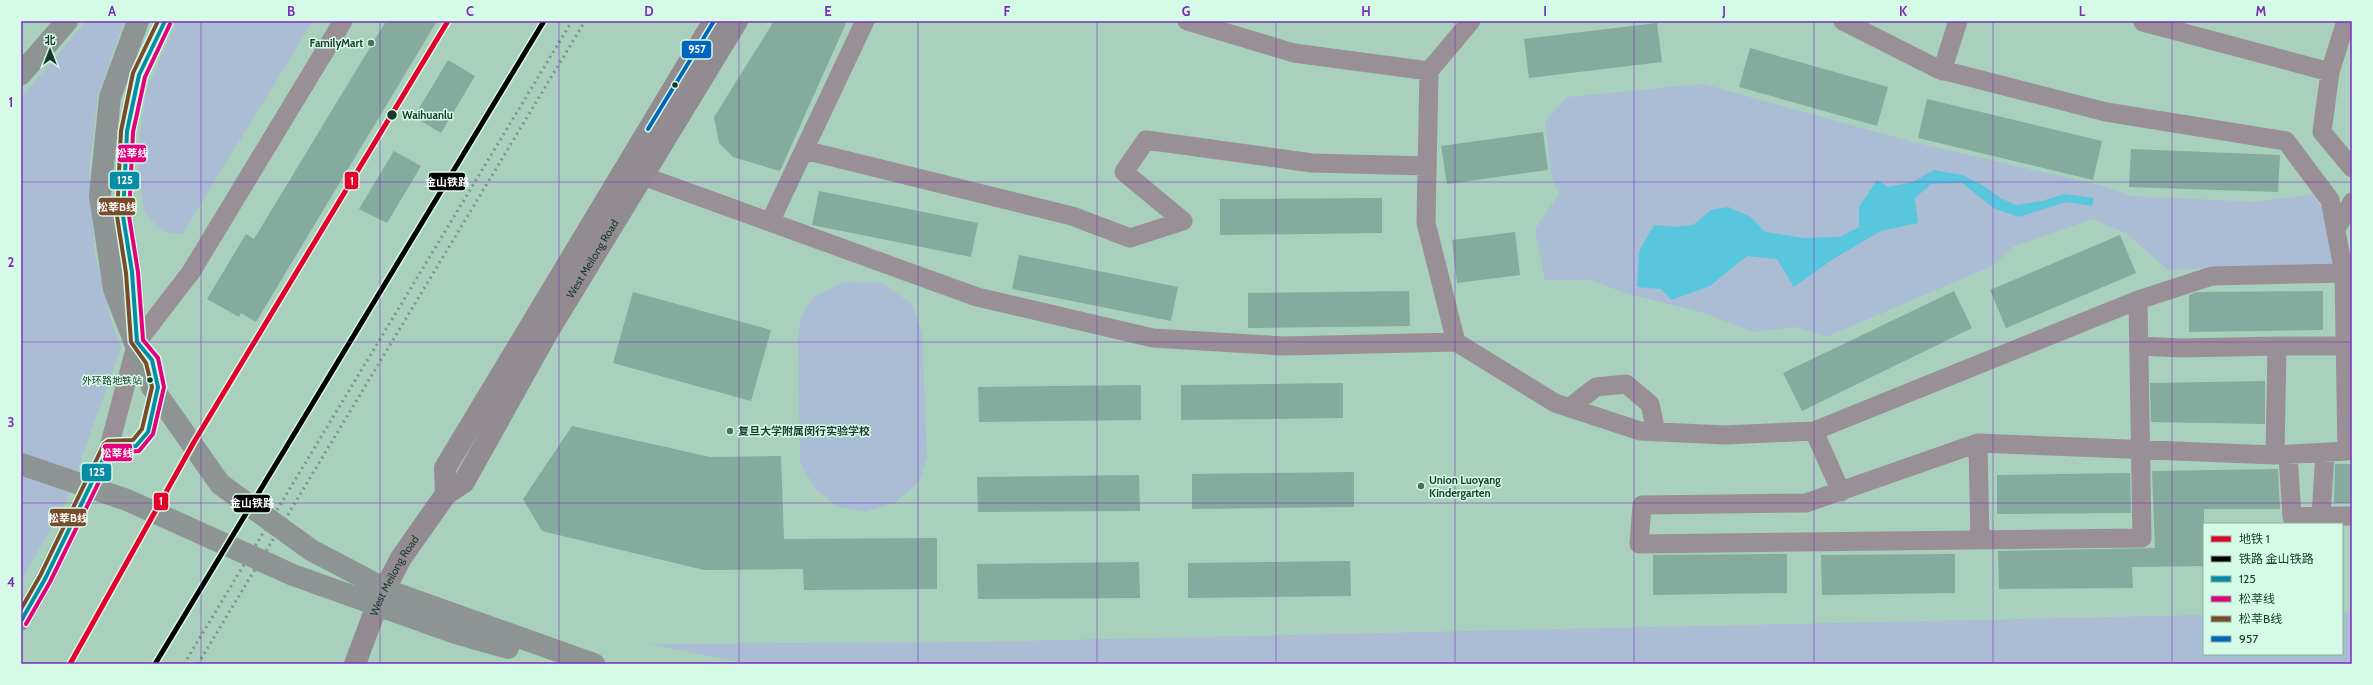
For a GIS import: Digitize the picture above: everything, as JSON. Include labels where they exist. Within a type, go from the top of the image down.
[{"type":"highway","points":[[21,74],[67,21]]},
{"type":"highway","points":[[138,21],[110,96],[100,196],[114,289],[152,387],[220,484],[311,550],[389,591],[594,664]]},
{"type":"highway","points":[[21,464],[127,500],[293,576],[456,633],[569,664]]},
{"type":"street","points":[[21,621],[45,579],[109,447],[137,342],[132,272],[123,216],[127,131],[139,75],[165,21]]},
{"type":"street","points":[[137,342],[191,272],[343,21]]},
{"type":"street","name":"West Meilong Road","points":[[446,494],[445,468],[714,21]]},
{"type":"street","name":"West Meilong Road","points":[[355,664],[379,600],[401,558],[446,494],[464,482],[547,333],[737,21]]},
{"type":"street","points":[[770,222],[865,21]]},
{"type":"street","points":[[1186,21],[1294,53],[1429,71]]},
{"type":"street","points":[[1456,342],[1426,223],[1429,71],[1471,21]]},
{"type":"street","points":[[1843,21],[1942,71],[2106,112],[2286,142],[2330,200],[2348,273],[2349,451],[2282,455],[2140,450],[1978,443],[1806,504],[1642,506],[1639,544],[2142,538],[2140,450],[2138,300]]},
{"type":"street","points":[[1942,71],[1958,21]]},
{"type":"street","points":[[2142,21],[2330,72]]},
{"type":"street","points":[[2346,21],[2330,72],[2322,132],[2352,168]]},
{"type":"street","points":[[804,150],[1072,216],[1130,238],[1183,221],[1124,172],[1146,140],[1312,163],[1428,166]]},
{"type":"street","points":[[643,176],[977,297],[1153,338],[1284,346],[1456,342],[1555,403],[1569,408],[1640,431],[1725,436],[1814,431],[2138,300],[2212,276],[2348,273]]},
{"type":"street","points":[[2336,229],[2352,202]]},
{"type":"street","points":[[2139,346],[2182,348],[2348,345]]},
{"type":"street","points":[[2277,346],[2282,455],[2292,517],[2352,516]]},
{"type":"street","points":[[1569,408],[1596,387],[1626,384],[1650,404],[1656,432]]},
{"type":"street","points":[[1814,431],[1841,492]]},
{"type":"street","points":[[1978,443],[1980,540]]},
{"type":"street","points":[[2321,516],[2325,452]]},
{"type":"shaded area","points":[[86,21],[124,21],[98,96],[89,170],[95,254],[112,324],[121,348],[66,502],[21,581],[21,98]]},
{"type":"shaded area","points":[[177,21],[313,21],[182,234],[163,232],[144,212],[137,159],[146,92]]},
{"type":"shaded area","points":[[1703,84],[1913,142],[2099,185],[2132,196],[2256,202],[2313,194],[2323,210],[2335,264],[2168,270],[2126,233],[2092,219],[2013,247],[1992,266],[1826,337],[1796,327],[1753,332],[1701,312],[1625,293],[1591,280],[1545,280],[1535,229],[1559,194],[1552,178],[1545,122],[1567,97]]},
{"type":"shaded area","points":[[844,282],[882,283],[912,304],[922,333],[927,458],[919,482],[896,502],[866,512],[839,507],[815,489],[800,462],[798,338],[801,317],[813,297]]},
{"type":"shaded area","points":[[2352,611],[2352,664],[750,664],[648,644],[969,642],[2203,615],[2203,655],[2343,655],[2343,612]]},
{"type":"water","points":[[1934,170],[1962,175],[1984,186],[2000,198],[2016,205],[2042,201],[2064,194],[2094,198],[2092,206],[2066,202],[2019,217],[1995,209],[1962,183],[1931,184],[1915,198],[1918,223],[1881,231],[1833,259],[1794,287],[1777,259],[1747,256],[1710,286],[1671,300],[1661,289],[1637,287],[1639,251],[1654,225],[1674,227],[1693,225],[1711,210],[1728,207],[1751,217],[1765,232],[1803,238],[1840,237],[1859,227],[1859,207],[1877,180],[1888,187],[1912,182]]},
{"type":"building","points":[[386,21],[437,21],[256,322],[241,313],[239,317],[207,299],[246,234],[254,239]]},
{"type":"building","points":[[774,21],[847,21],[780,171],[733,157],[719,143],[714,117]]},
{"type":"building","points":[[1657,23],[1662,62],[1529,78],[1524,39]]},
{"type":"building","points":[[1750,48],[1888,87],[1877,126],[1739,87]]},
{"type":"building","points":[[448,60],[475,76],[441,133],[414,117]]},
{"type":"building","points":[[1927,99],[2102,141],[2093,180],[1918,138]]},
{"type":"building","points":[[1543,132],[1548,170],[1447,184],[1441,146]]},
{"type":"building","points":[[2131,149],[2280,155],[2278,192],[2129,187]]},
{"type":"building","points":[[394,151],[421,166],[387,223],[359,209]]},
{"type":"building","points":[[819,191],[978,223],[971,257],[812,225]]},
{"type":"building","points":[[1382,198],[1382,233],[1220,235],[1220,199]]},
{"type":"building","points":[[1515,232],[1520,275],[1457,283],[1452,240]]},
{"type":"building","points":[[2120,235],[2136,273],[2006,328],[1990,290]]},
{"type":"building","points":[[1019,255],[1178,287],[1171,321],[1012,289]]},
{"type":"building","points":[[1409,291],[1410,326],[1248,328],[1248,293]]},
{"type":"building","points":[[1954,291],[1972,328],[1802,411],[1783,373]]},
{"type":"building","points":[[2323,291],[2323,330],[2189,332],[2189,295],[2197,292]]},
{"type":"building","points":[[633,292],[771,330],[751,401],[613,363]]},
{"type":"building","points":[[2265,381],[2265,424],[2151,422],[2150,383]]},
{"type":"building","points":[[1343,383],[1343,418],[1181,420],[1181,385]]},
{"type":"building","points":[[1141,385],[1141,420],[979,422],[978,387]]},
{"type":"building","points":[[572,426],[710,457],[781,456],[784,539],[937,538],[937,589],[804,590],[803,569],[704,570],[542,531],[523,499]]},
{"type":"building","points":[[2335,464],[2352,464],[2352,503],[2334,503]]},
{"type":"building","points":[[2278,469],[2280,509],[2204,509],[2203,566],[2132,567],[2133,588],[1999,589],[1998,551],[2155,548],[2152,471]]},
{"type":"building","points":[[1354,472],[1354,507],[1192,509],[1192,474]]},
{"type":"building","points":[[2130,473],[2131,513],[1997,514],[1997,475]]},
{"type":"building","points":[[1139,475],[1140,511],[978,512],[977,477]]},
{"type":"building","points":[[1787,554],[1787,593],[1653,595],[1653,555]]},
{"type":"building","points":[[1955,554],[1955,593],[1822,595],[1821,555]]},
{"type":"building","points":[[1350,561],[1351,596],[1188,598],[1188,563]]},
{"type":"building","points":[[1139,562],[1140,598],[978,599],[977,564]]},
{"type":"railway","points":[[184,664],[572,21]]},
{"type":"railway","points":[[198,664],[585,21]]},
{"type":"metro line","name":"1","points":[[70,664],[194,442],[448,21]]},
{"type":"rail line","name":"金山铁路","points":[[155,664],[544,21]]},
{"type":"transit line","name":"松莘B线","points":[[21,609],[40,576],[104,444],[108,441],[133,440],[142,429],[152,387],[146,363],[131,342],[126,273],[117,216],[121,131],[133,73],[158,21]]},
{"type":"transit line","name":"125","points":[[21,621],[45,579],[109,447],[136,446],[148,432],[158,387],[152,360],[137,342],[132,272],[123,216],[127,131],[139,75],[165,21]]},
{"type":"transit line","name":"957","points":[[648,129],[714,21]]},
{"type":"transit line","name":"松莘线","points":[[26,624],[50,582],[113,453],[139,451],[153,434],[164,387],[158,358],[143,340],[138,272],[129,216],[133,132],[145,77],[170,24]]},
{"type":"place","name":"FamilyMart","points":[[371,43]]},
{"type":"place","name":"Waihuanlu","points":[[392,115]]},
{"type":"place","name":"外环路地铁站","points":[[150,380]]},
{"type":"place","name":"复旦大学附属闵行实验学校","points":[[730,431]]},
{"type":"place","name":"Union Luoyang Kindergarten","points":[[1421,486]]}]
